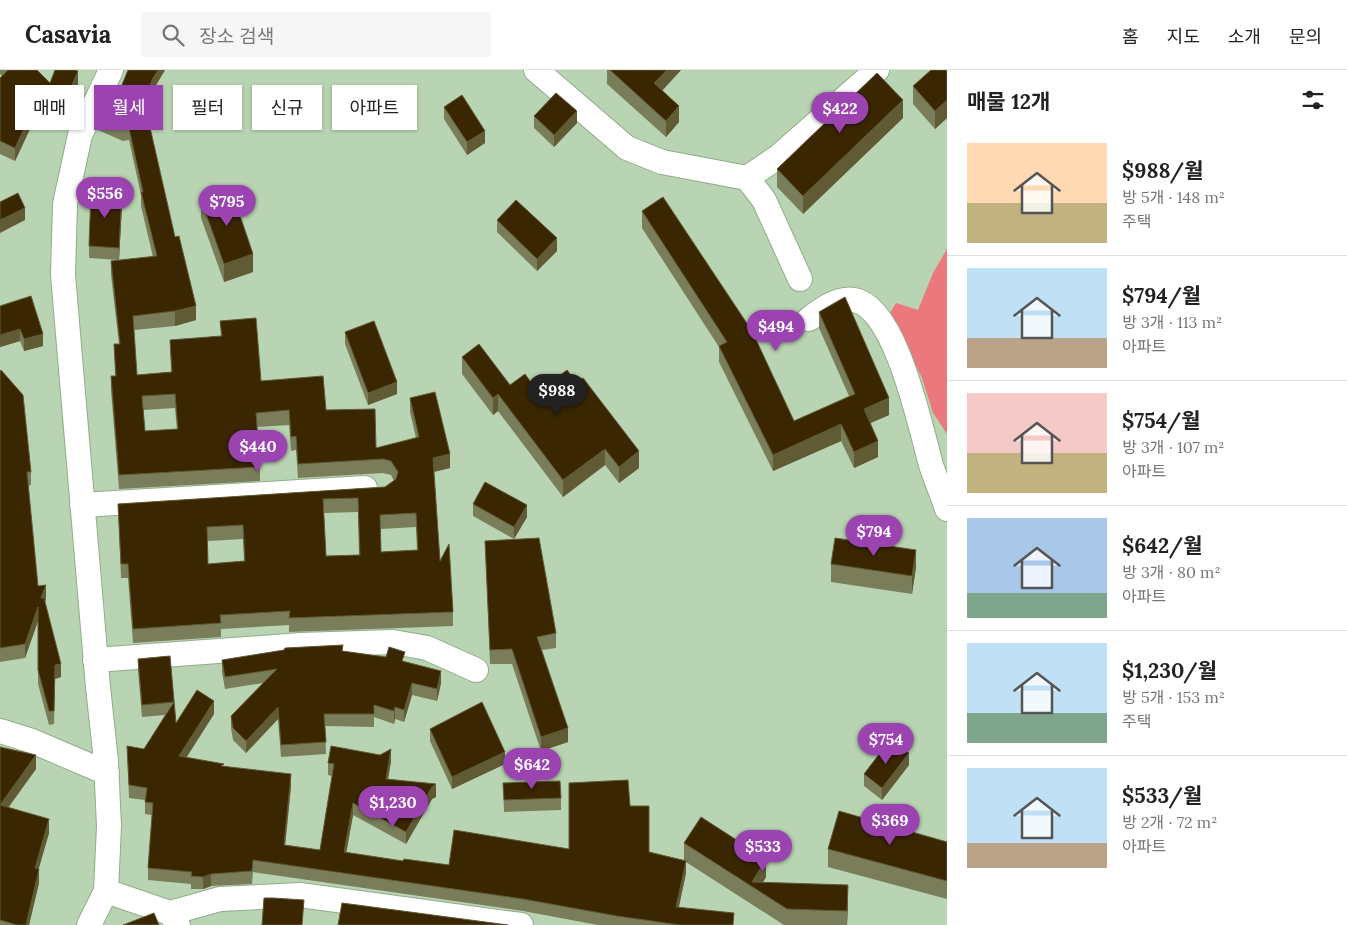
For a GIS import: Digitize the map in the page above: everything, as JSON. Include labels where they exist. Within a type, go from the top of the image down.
[{"type":"street","points":[[89,925],[106,891],[109,826],[107,773],[95,660],[63,275],[65,204],[80,135],[111,70]]},
{"type":"street","points":[[536,70],[627,148],[662,162],[747,178],[764,200],[800,279]]},
{"type":"street","points":[[747,178],[778,157],[877,70]]},
{"type":"street","points":[[809,319],[839,301],[855,300],[869,307],[884,327],[906,372],[932,467],[947,509]]},
{"type":"street","points":[[82,505],[384,487]]},
{"type":"street","points":[[95,660],[301,645],[392,642],[427,648],[476,670]]},
{"type":"street","points":[[0,731],[107,773]]},
{"type":"street","points":[[106,891],[174,919],[220,900],[300,894],[521,925]]},
{"type":"shaded area","points":[[947,249],[947,434],[933,413],[922,378],[890,313],[896,303],[918,310],[933,273]]},
{"type":"building","points":[[8,70],[37,70],[50,83],[55,70],[78,71],[72,85],[15,85],[15,130],[23,130],[15,148],[0,141],[0,78]]},
{"type":"building","points":[[128,70],[158,70],[150,85],[122,85]]},
{"type":"building","points":[[610,70],[667,70],[654,83],[679,106],[666,121]]},
{"type":"building","points":[[931,70],[947,70],[947,100],[935,111],[913,86]]},
{"type":"building","points":[[877,73],[903,100],[803,196],[777,169]]},
{"type":"building","points":[[556,93],[577,111],[554,135],[534,116]]},
{"type":"building","points":[[462,95],[485,131],[467,142],[444,107]]},
{"type":"building","points":[[129,130],[151,130],[175,237],[179,236],[196,306],[175,311],[133,316],[137,375],[172,372],[170,340],[222,336],[220,321],[256,318],[261,381],[323,376],[326,410],[375,409],[376,448],[419,437],[410,398],[435,392],[450,454],[433,458],[440,561],[449,544],[453,612],[289,618],[290,611],[220,615],[221,623],[133,629],[128,564],[121,564],[118,504],[385,487],[396,479],[398,472],[391,461],[383,459],[298,464],[296,436],[291,437],[289,410],[256,413],[260,467],[119,475],[111,376],[116,376],[114,344],[120,344],[111,261],[157,256],[141,192],[143,192]],"holes":[[[175,394],[178,429],[145,431],[142,396]],[[358,498],[360,555],[326,556],[323,499]],[[416,513],[418,550],[381,552],[380,515]],[[243,525],[245,561],[208,564],[207,527]]]},
{"type":"building","points":[[231,189],[253,254],[224,264],[201,200]]},
{"type":"building","points":[[91,191],[122,193],[119,248],[89,246]]},
{"type":"building","points":[[18,193],[25,208],[0,220],[0,202]]},
{"type":"building","points":[[663,197],[752,331],[794,421],[855,394],[819,312],[845,297],[889,398],[864,409],[878,441],[854,452],[841,424],[773,455],[719,346],[727,342],[642,211]]},
{"type":"building","points":[[516,200],[557,238],[537,259],[497,220]]},
{"type":"building","points":[[31,296],[43,334],[24,339],[20,329],[0,335],[0,306]]},
{"type":"building","points":[[374,321],[397,382],[368,393],[345,332]]},
{"type":"building","points":[[479,344],[510,385],[525,374],[538,392],[567,370],[577,383],[583,378],[639,451],[619,467],[605,449],[563,480],[498,394],[493,398],[462,357]]},
{"type":"building","points":[[1,370],[23,395],[31,472],[27,472],[38,586],[46,585],[41,598],[44,598],[61,664],[55,665],[54,711],[49,711],[38,670],[38,607],[25,644],[0,648]]},
{"type":"building","points":[[485,482],[527,505],[514,527],[473,504]]},
{"type":"building","points":[[539,538],[556,633],[537,637],[568,728],[541,737],[512,649],[490,650],[485,541]]},
{"type":"building","points":[[835,538],[916,550],[912,576],[831,564]]},
{"type":"building","points":[[343,645],[342,651],[386,657],[389,647],[405,652],[402,661],[441,671],[437,689],[412,683],[404,710],[395,707],[394,711],[374,705],[374,714],[324,714],[326,742],[281,745],[278,707],[246,741],[233,728],[231,716],[277,669],[225,677],[222,660],[284,650],[285,648]]},
{"type":"building","points":[[170,656],[176,723],[197,690],[214,701],[179,756],[224,764],[221,766],[291,774],[284,845],[320,850],[334,764],[328,763],[331,746],[380,755],[391,749],[386,779],[436,784],[432,787],[406,832],[353,803],[344,852],[403,861],[404,859],[449,865],[454,830],[569,849],[569,783],[628,780],[630,806],[649,806],[649,852],[686,861],[676,907],[734,913],[733,925],[680,925],[523,899],[253,860],[252,871],[211,874],[203,877],[191,876],[192,872],[148,868],[153,803],[145,802],[147,788],[129,785],[127,746],[144,749],[174,702],[142,705],[138,659]]},
{"type":"building","points":[[482,702],[505,752],[452,777],[430,729]]},
{"type":"building","points":[[894,742],[909,753],[882,788],[864,774],[880,753],[884,756]]},
{"type":"building","points":[[0,747],[36,755],[0,805]]},
{"type":"building","points":[[560,781],[561,798],[504,800],[503,783]]},
{"type":"building","points":[[0,805],[49,819],[35,868],[39,869],[26,925],[17,925],[0,920]]},
{"type":"building","points":[[839,811],[947,842],[947,881],[828,849]]},
{"type":"building","points":[[701,817],[766,859],[752,882],[848,885],[847,911],[787,909],[684,843]]},
{"type":"building","points":[[264,898],[304,900],[302,925],[262,925]]},
{"type":"building","points":[[342,903],[508,925],[338,925]]},
{"type":"building","points":[[154,913],[159,925],[123,925]]}]
